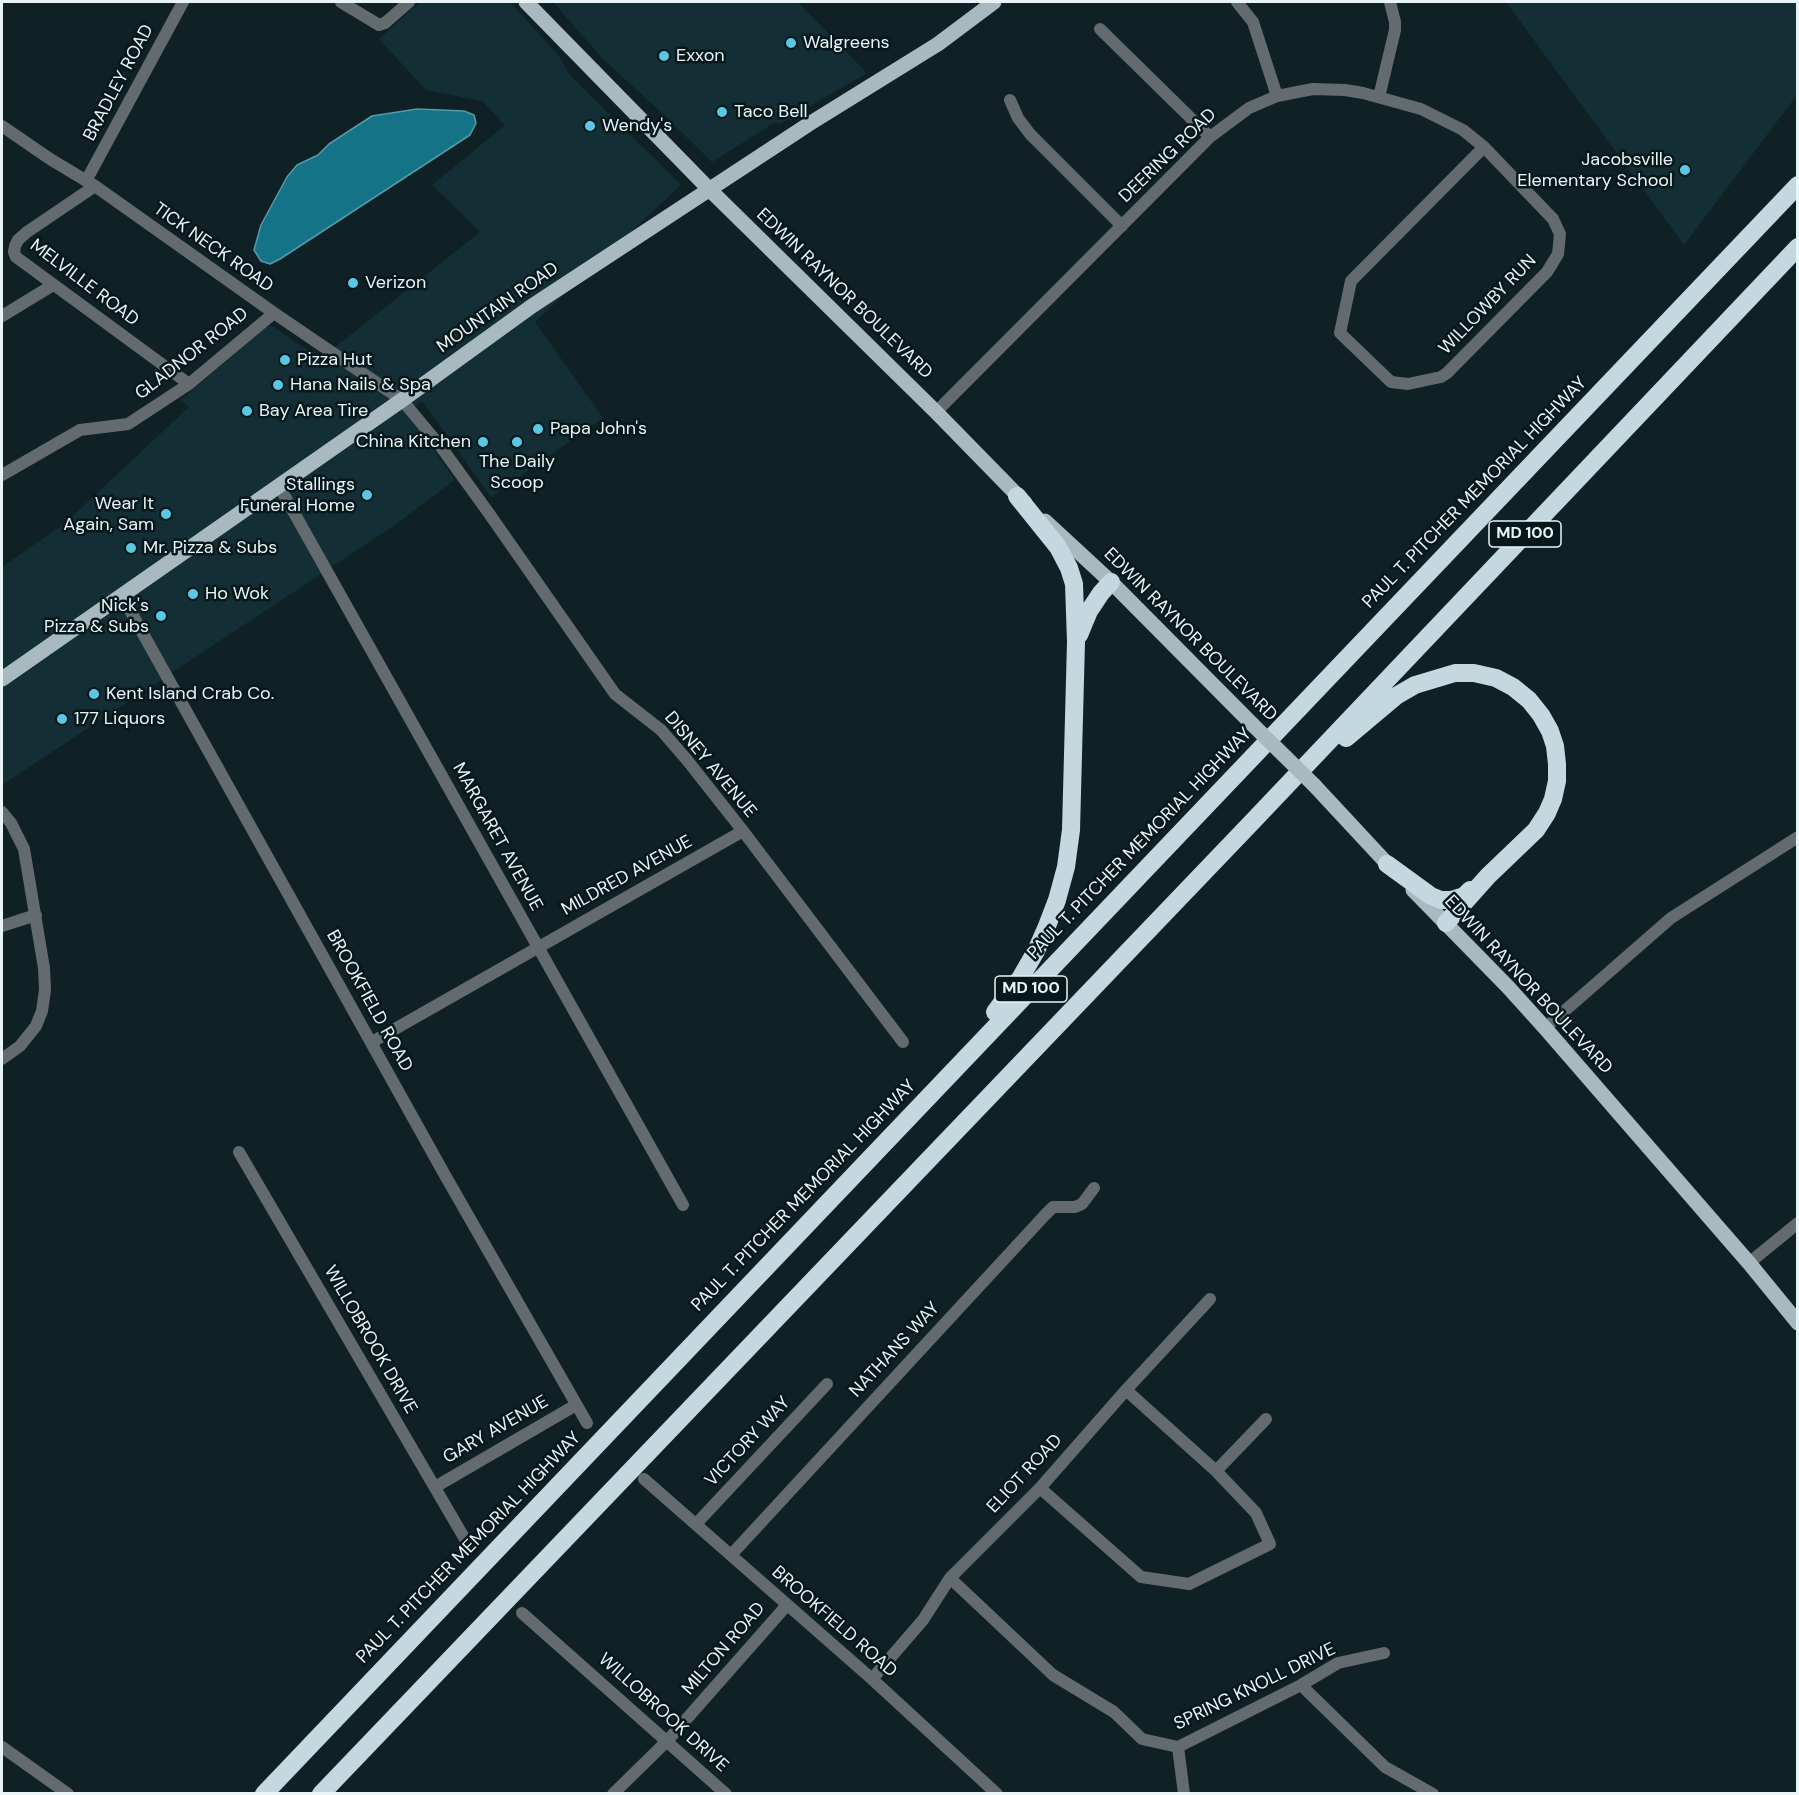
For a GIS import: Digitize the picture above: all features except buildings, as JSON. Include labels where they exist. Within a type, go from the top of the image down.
[{"type":"highway","name":"PAUL T. PITCHER MEMORIAL HIGHWAY","points":[[264,1794],[1797,184]]},
{"type":"highway","name":"MD 100","points":[[321,1794],[1253,821],[1797,247]]},
{"type":"highway","points":[[757,1276],[1008,996],[1036,951],[1057,900],[1071,830],[1076,642],[1074,584],[1058,547],[1017,496]]},
{"type":"highway","points":[[1076,642],[1089,611],[1112,582]]},
{"type":"highway","points":[[1253,821],[1374,713],[1405,690],[1455,673],[1474,673],[1496,678],[1513,687],[1542,715],[1555,746],[1557,781],[1553,799],[1536,830],[1464,896],[1451,900],[1441,900],[1431,896],[1387,864]]},
{"type":"highway","points":[[1446,924],[1488,876]]},
{"type":"main road","name":"EDWIN RAYNOR BOULEVARD","points":[[526,2],[710,190],[936,412],[1017,496],[1112,582],[1314,785],[1545,1028],[1749,1263],[1797,1323]]},
{"type":"main road","name":"MOUNTAIN ROAD","points":[[2,679],[402,400],[532,306],[857,93],[938,44],[994,2]]},
{"type":"street","name":"BRADLEY ROAD","points":[[91,183],[183,2]]},
{"type":"street","points":[[341,2],[379,25],[385,23],[409,2]]},
{"type":"street","points":[[1237,2],[1253,22],[1277,96]]},
{"type":"street","points":[[1379,97],[1395,30],[1390,2]]},
{"type":"street","points":[[1100,29],[1210,137]]},
{"type":"street","name":"DEERING ROAD","points":[[936,412],[1210,137],[1239,114],[1277,96],[1313,89],[1354,91],[1421,109],[1463,130],[1484,147]]},
{"type":"street","points":[[1010,100],[1018,118],[1030,134],[1122,226]]},
{"type":"street","name":"TICK NECK ROAD","points":[[2,126],[91,183],[274,313],[402,400]]},
{"type":"street","name":"WILLOWBY RUN","points":[[1484,147],[1553,219],[1560,234],[1558,254],[1547,273],[1448,373],[1408,384],[1392,382],[1340,333],[1351,281],[1484,147]]},
{"type":"street","name":"MELVILLE ROAD","points":[[91,183],[18,240],[14,252],[16,257],[189,384]]},
{"type":"street","points":[[2,316],[53,285]]},
{"type":"street","name":"GLADNOR ROAD","points":[[2,475],[80,430],[128,424],[189,384],[274,313]]},
{"type":"street","name":"DISNEY AVENUE","points":[[402,400],[441,447],[615,694],[662,730],[743,831],[903,1042]]},
{"type":"street","name":"MARGARET AVENUE","points":[[279,486],[683,1205]]},
{"type":"street","name":"BROOKFIELD ROAD","points":[[122,596],[446,1177],[587,1423]]},
{"type":"street","points":[[2,812],[11,823],[24,849],[44,968],[45,990],[42,1011],[36,1026],[20,1046],[2,1059]]},
{"type":"street","name":"MILDRED AVENUE","points":[[372,1042],[743,831]]},
{"type":"street","points":[[1545,1028],[1671,918],[1797,837]]},
{"type":"street","points":[[2,926],[36,915]]},
{"type":"street","name":"WILLOBROOK DRIVE","points":[[239,1152],[469,1546]]},
{"type":"street","name":"NATHANS WAY","points":[[731,1555],[1045,1215],[1053,1207],[1075,1207],[1082,1204],[1094,1188]]},
{"type":"street","points":[[1749,1263],[1797,1223]]},
{"type":"street","name":"ELIOT ROAD","points":[[872,1678],[923,1620],[950,1578],[1040,1488],[1210,1299]]},
{"type":"street","name":"VICTORY WAY","points":[[696,1524],[827,1384]]},
{"type":"street","points":[[1040,1488],[1141,1577],[1189,1584],[1270,1544],[1256,1513],[1216,1471],[1126,1390]]},
{"type":"street","name":"GARY AVENUE","points":[[435,1487],[576,1405]]},
{"type":"street","points":[[1216,1471],[1266,1419]]},
{"type":"street","name":"BROOKFIELD ROAD","points":[[645,1479],[872,1678],[997,1794]]},
{"type":"street","name":"SPRING KNOLL DRIVE","points":[[950,1578],[1053,1675],[1114,1712],[1142,1739],[1178,1747],[1301,1685],[1338,1663],[1383,1653]]},
{"type":"street","name":"MILTON ROAD","points":[[613,1794],[668,1740],[787,1605]]},
{"type":"street","name":"WILLOBROOK DRIVE","points":[[522,1613],[668,1740],[726,1794]]},
{"type":"street","points":[[1301,1685],[1385,1767],[1433,1794]]},
{"type":"street","points":[[2,1747],[68,1794]]},
{"type":"street","points":[[1178,1747],[1184,1794]]},
{"type":"shaded area","points":[[420,2],[510,2],[559,56],[569,74],[681,185],[535,322],[603,418],[491,497],[422,401],[407,412],[455,480],[395,525],[2,785],[2,567],[64,524],[189,407],[181,400],[266,327],[273,326],[320,359],[480,232],[432,185],[505,125],[482,101],[426,90],[379,39]]},
{"type":"shaded area","points":[[553,2],[798,2],[867,73],[780,124],[774,123],[712,162],[603,59]]},
{"type":"shaded area","name":"Jacobsville Elementary School","points":[[1506,2],[1797,2],[1797,95],[1684,245]]},
{"type":"water","points":[[417,109],[464,111],[474,115],[476,123],[470,135],[280,259],[270,264],[261,261],[254,250],[261,225],[287,177],[297,165],[318,155],[329,144],[372,116]]},
{"type":"place","name":"Walgreens","points":[[791,43]]},
{"type":"place","name":"Exxon","points":[[664,56]]},
{"type":"place","name":"Taco Bell","points":[[722,112]]},
{"type":"place","name":"Wendy's","points":[[590,126]]},
{"type":"place","name":"Jacobsville Elementary School","points":[[1685,170]]},
{"type":"place","name":"Verizon","points":[[353,283]]},
{"type":"place","name":"Pizza Hut","points":[[285,360]]},
{"type":"place","name":"Hana Nails & Spa","points":[[278,385]]},
{"type":"place","name":"Bay Area Tire","points":[[247,411]]},
{"type":"place","name":"Papa John's","points":[[538,429]]},
{"type":"place","name":"China Kitchen","points":[[483,442]]},
{"type":"place","name":"The Daily Scoop","points":[[517,442]]},
{"type":"place","name":"Stallings Funeral Home","points":[[367,495]]},
{"type":"place","name":"Wear It Again, Sam","points":[[166,514]]},
{"type":"place","name":"Mr. Pizza & Subs","points":[[131,548]]},
{"type":"place","name":"Ho Wok","points":[[193,594]]},
{"type":"place","name":"Nick's Pizza & Subs","points":[[161,616]]},
{"type":"place","name":"Kent Island Crab Co.","points":[[94,694]]},
{"type":"place","name":"177 Liquors","points":[[62,719]]}]
